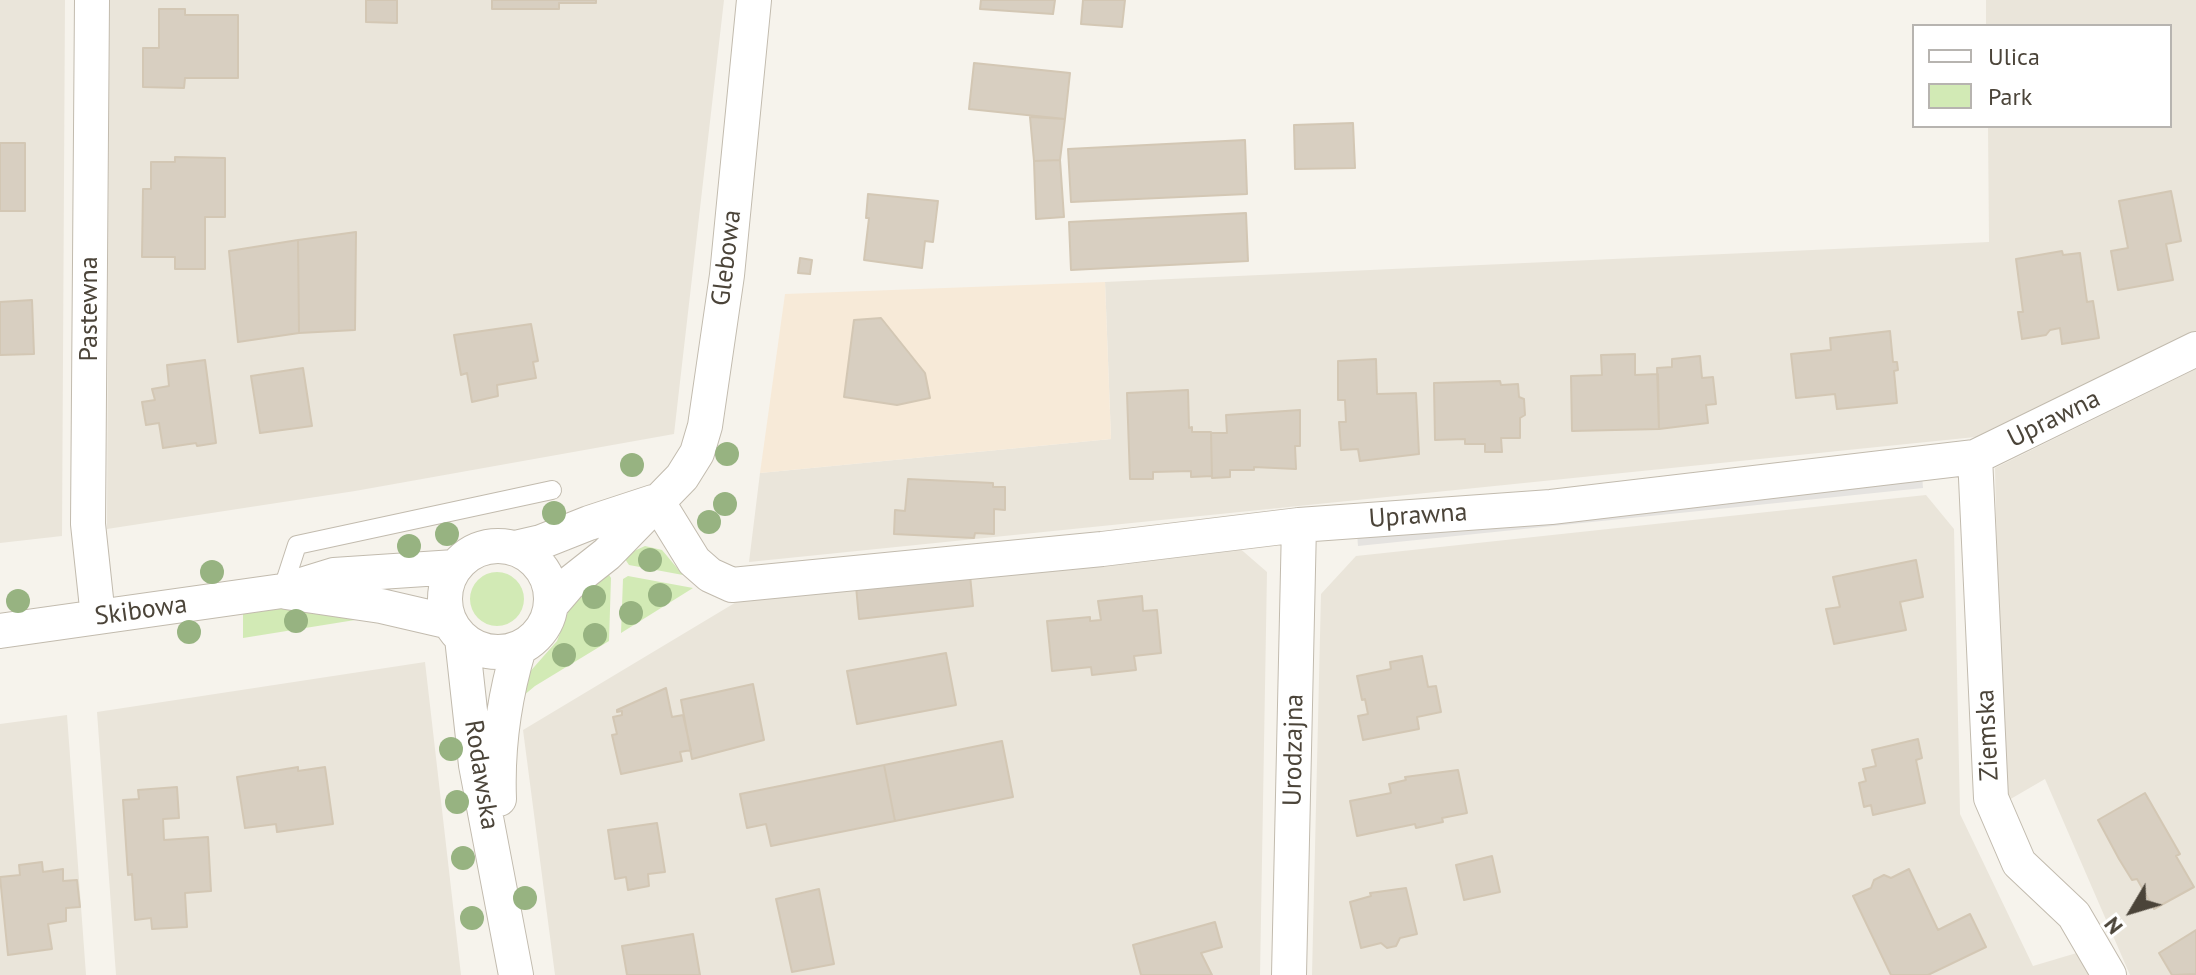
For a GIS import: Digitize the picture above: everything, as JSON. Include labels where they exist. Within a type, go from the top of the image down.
[{"type":"street","name":"Pastewna","points":[[92,0],[88,524],[98,617]]},
{"type":"street","name":"Glebowa","points":[[551,605],[569,584],[607,554],[682,477],[697,453],[705,426],[727,275],[754,0]]},
{"type":"street","name":"Uprawna","points":[[657,501],[694,561],[710,575],[732,585],[1102,549],[1299,525],[1551,507],[1975,457],[2196,349]]},
{"type":"street","name":"Ziemska","points":[[1975,457],[1991,798],[2019,863],[2074,915],[2109,975]]},
{"type":"street","name":"Glebowa","points":[[515,548],[541,542],[657,501]]},
{"type":"street","name":"Urodzajna","points":[[1289,975],[1299,525]]},
{"type":"street","points":[[499,545],[515,548],[531,557],[544,570],[550,587],[551,605],[546,623],[535,638],[519,648],[489,652],[474,647],[456,630],[445,594],[448,580],[467,555],[482,547],[499,545]]},
{"type":"street","name":"Skibowa","points":[[0,631],[282,591],[334,575],[455,567]]},
{"type":"street","name":"Skibowa","points":[[282,591],[381,606],[456,630]]},
{"type":"street","name":"Rodawska","points":[[456,630],[476,765],[516,975]]},
{"type":"street","name":"Rodawska","points":[[505,911],[497,763],[510,680],[519,648]]},
{"type":"lane","points":[[282,591],[297,545],[552,490]]},
{"type":"shaded area","points":[[0,0],[65,0],[62,536],[0,543]]},
{"type":"shaded area","points":[[109,0],[724,0],[674,434],[355,491],[107,529]]},
{"type":"shaded area","points":[[1986,0],[2196,0],[2196,335],[1995,435],[749,562],[760,473],[1111,439],[1105,282],[1989,242],[1988,128],[2172,128],[2172,24],[1986,24]]},
{"type":"shaded area","points":[[1105,282],[1111,439],[760,473],[785,294]]},
{"type":"shaded area","points":[[2196,369],[2196,975],[2130,975],[2045,779],[2002,804],[1995,468]]},
{"type":"shaded area","points":[[1922,475],[1923,488],[1358,546],[1357,533]]},
{"type":"shaded area","points":[[1926,495],[1954,529],[1960,814],[2033,966],[2080,952],[2093,975],[1312,975],[1321,594],[1356,556]]},
{"type":"shaded area","points":[[1237,546],[1267,572],[1260,975],[555,975],[523,730],[743,598]]},
{"type":"shaded area","points":[[425,662],[461,975],[116,975],[97,712]]},
{"type":"shaded area","points":[[67,715],[86,975],[0,975],[0,724]]},
{"type":"green space","points":[[645,546],[662,550],[683,575],[629,565],[623,556]]},
{"type":"green space","points":[[605,568],[611,578],[609,641],[535,686],[517,701],[527,675],[557,641],[570,607]]},
{"type":"green space","points":[[497,572],[516,580],[524,599],[516,618],[497,626],[478,618],[470,599],[478,580]]},
{"type":"green space","points":[[628,576],[693,588],[621,633],[623,579]]},
{"type":"green space","points":[[299,606],[371,612],[355,620],[243,638],[243,614]]},
{"type":"building","points":[[366,0],[397,0],[397,23],[366,22]]},
{"type":"building","points":[[492,0],[596,0],[596,3],[559,3],[559,9],[492,9]]},
{"type":"building","points":[[981,0],[1055,0],[1053,14],[980,9]]},
{"type":"building","points":[[1083,0],[1125,0],[1122,27],[1081,24]]},
{"type":"building","points":[[159,9],[185,9],[185,15],[238,15],[238,78],[185,78],[184,88],[143,87],[143,48],[159,48]]},
{"type":"building","points":[[974,63],[1070,73],[1065,119],[969,109]]},
{"type":"building","points":[[1030,117],[1065,119],[1060,160],[1034,161]]},
{"type":"building","points":[[1353,123],[1355,168],[1295,169],[1294,125]]},
{"type":"building","points":[[1245,140],[1247,194],[1071,202],[1068,149]]},
{"type":"building","points":[[0,143],[25,143],[25,211],[0,211]]},
{"type":"building","points":[[175,157],[225,158],[225,217],[205,217],[205,269],[175,269],[175,257],[142,257],[143,189],[151,189],[151,162],[175,162]]},
{"type":"building","points":[[1060,160],[1064,217],[1036,219],[1034,161]]},
{"type":"building","points":[[2171,191],[2181,241],[2166,244],[2173,280],[2118,290],[2111,251],[2128,248],[2119,201]]},
{"type":"building","points":[[868,194],[938,201],[933,242],[925,241],[922,268],[864,260],[869,218],[866,218]]},
{"type":"building","points":[[1246,213],[1248,261],[1071,270],[1069,222]]},
{"type":"building","points":[[356,232],[355,330],[299,333],[298,240]]},
{"type":"building","points":[[298,240],[299,333],[238,342],[229,251]]},
{"type":"building","points":[[2062,251],[2063,255],[2080,253],[2087,302],[2093,301],[2099,338],[2062,344],[2060,328],[2050,330],[2046,335],[2022,339],[2018,312],[2023,312],[2016,259]]},
{"type":"building","points":[[800,258],[812,260],[810,274],[798,273]]},
{"type":"building","points":[[32,300],[34,354],[0,355],[0,302]]},
{"type":"building","points":[[881,318],[925,373],[930,398],[897,405],[844,397],[854,320]]},
{"type":"building","points":[[531,324],[538,361],[533,362],[536,378],[497,385],[498,396],[472,402],[467,373],[461,375],[454,335]]},
{"type":"building","points":[[1890,331],[1893,362],[1897,362],[1898,370],[1894,371],[1897,403],[1837,409],[1835,394],[1796,398],[1791,354],[1831,350],[1830,338]]},
{"type":"building","points":[[1635,354],[1635,375],[1658,374],[1659,429],[1572,431],[1571,376],[1602,375],[1601,355]]},
{"type":"building","points":[[1700,356],[1702,378],[1713,377],[1716,404],[1706,405],[1708,423],[1659,429],[1657,368],[1672,367],[1672,359]]},
{"type":"building","points":[[1376,359],[1377,394],[1416,393],[1419,454],[1360,461],[1358,449],[1341,450],[1339,422],[1346,422],[1345,400],[1338,400],[1338,361]]},
{"type":"building","points":[[205,360],[216,443],[163,448],[159,423],[146,425],[142,402],[155,400],[152,389],[169,386],[167,365]]},
{"type":"building","points":[[303,368],[312,426],[260,433],[251,376]]},
{"type":"building","points":[[1500,381],[1501,385],[1518,384],[1519,397],[1524,399],[1525,415],[1520,418],[1520,438],[1501,438],[1502,452],[1485,452],[1485,444],[1465,444],[1465,439],[1435,440],[1434,383]]},
{"type":"building","points":[[1188,390],[1189,428],[1192,427],[1192,432],[1211,432],[1212,476],[1191,477],[1191,471],[1153,472],[1153,479],[1130,479],[1127,393]]},
{"type":"building","points":[[1300,410],[1300,446],[1295,446],[1296,469],[1254,467],[1254,470],[1230,470],[1230,477],[1212,478],[1211,433],[1227,433],[1226,415]]},
{"type":"building","points":[[908,479],[993,483],[993,487],[1005,487],[1005,510],[994,509],[994,534],[975,533],[974,538],[894,534],[895,510],[905,511]]},
{"type":"building","points":[[1916,560],[1923,597],[1900,602],[1906,630],[1834,644],[1826,609],[1840,607],[1833,577]]},
{"type":"building","points":[[970,575],[973,606],[859,619],[856,586]]},
{"type":"building","points":[[1142,596],[1143,611],[1157,610],[1161,653],[1134,656],[1136,670],[1092,675],[1091,667],[1052,671],[1047,621],[1090,617],[1090,621],[1101,620],[1098,601]]},
{"type":"building","points":[[946,653],[956,705],[857,724],[847,671]]},
{"type":"building","points":[[1422,656],[1428,687],[1436,686],[1441,712],[1417,717],[1419,729],[1363,740],[1358,716],[1368,714],[1357,676],[1391,669],[1390,662]]},
{"type":"building","points":[[753,684],[764,740],[692,759],[681,700]]},
{"type":"building","points":[[666,688],[672,717],[683,715],[691,750],[680,752],[682,761],[621,774],[612,735],[617,734],[613,717],[622,715],[622,711],[617,710]]},
{"type":"building","points":[[1918,739],[1922,758],[1916,760],[1925,803],[1873,815],[1871,805],[1864,807],[1859,783],[1866,781],[1863,769],[1876,766],[1872,750]]},
{"type":"building","points":[[1002,741],[1013,797],[895,821],[884,765]]},
{"type":"building","points":[[884,765],[895,821],[771,846],[766,824],[747,828],[740,794]]},
{"type":"building","points":[[298,767],[298,771],[325,767],[333,824],[277,832],[276,824],[245,828],[237,777]]},
{"type":"building","points":[[1458,770],[1467,813],[1416,828],[1415,824],[1357,836],[1350,801],[1391,793],[1389,784],[1406,780],[1405,777]]},
{"type":"building","points":[[177,787],[179,818],[163,819],[164,840],[208,837],[211,891],[185,893],[187,927],[152,929],[151,918],[135,920],[132,874],[128,875],[123,800],[139,799],[138,790]]},
{"type":"building","points":[[2145,793],[2180,854],[2176,856],[2194,887],[2154,909],[2137,879],[2132,880],[2098,820]]},
{"type":"building","points":[[657,823],[665,872],[648,874],[649,886],[628,890],[626,877],[615,879],[608,830]]},
{"type":"building","points":[[1492,856],[1500,892],[1464,900],[1456,865]]},
{"type":"building","points":[[42,862],[43,872],[63,869],[63,881],[77,880],[80,907],[66,908],[66,921],[48,924],[52,949],[8,955],[0,877],[20,875],[19,865]]},
{"type":"building","points":[[1909,869],[1938,930],[1970,914],[1986,947],[1928,975],[1891,975],[1853,896],[1871,888],[1874,880],[1884,875],[1891,878]]},
{"type":"building","points":[[1406,888],[1417,934],[1400,938],[1396,946],[1387,948],[1381,943],[1361,948],[1350,902],[1371,896],[1370,893]]},
{"type":"building","points":[[819,889],[834,964],[792,972],[776,899]]},
{"type":"building","points":[[1215,922],[1222,947],[1201,953],[1212,975],[1141,975],[1133,945]]},
{"type":"building","points":[[2196,930],[2196,974],[2172,975],[2159,953]]},
{"type":"building","points":[[693,934],[700,975],[627,975],[622,946]]}]
